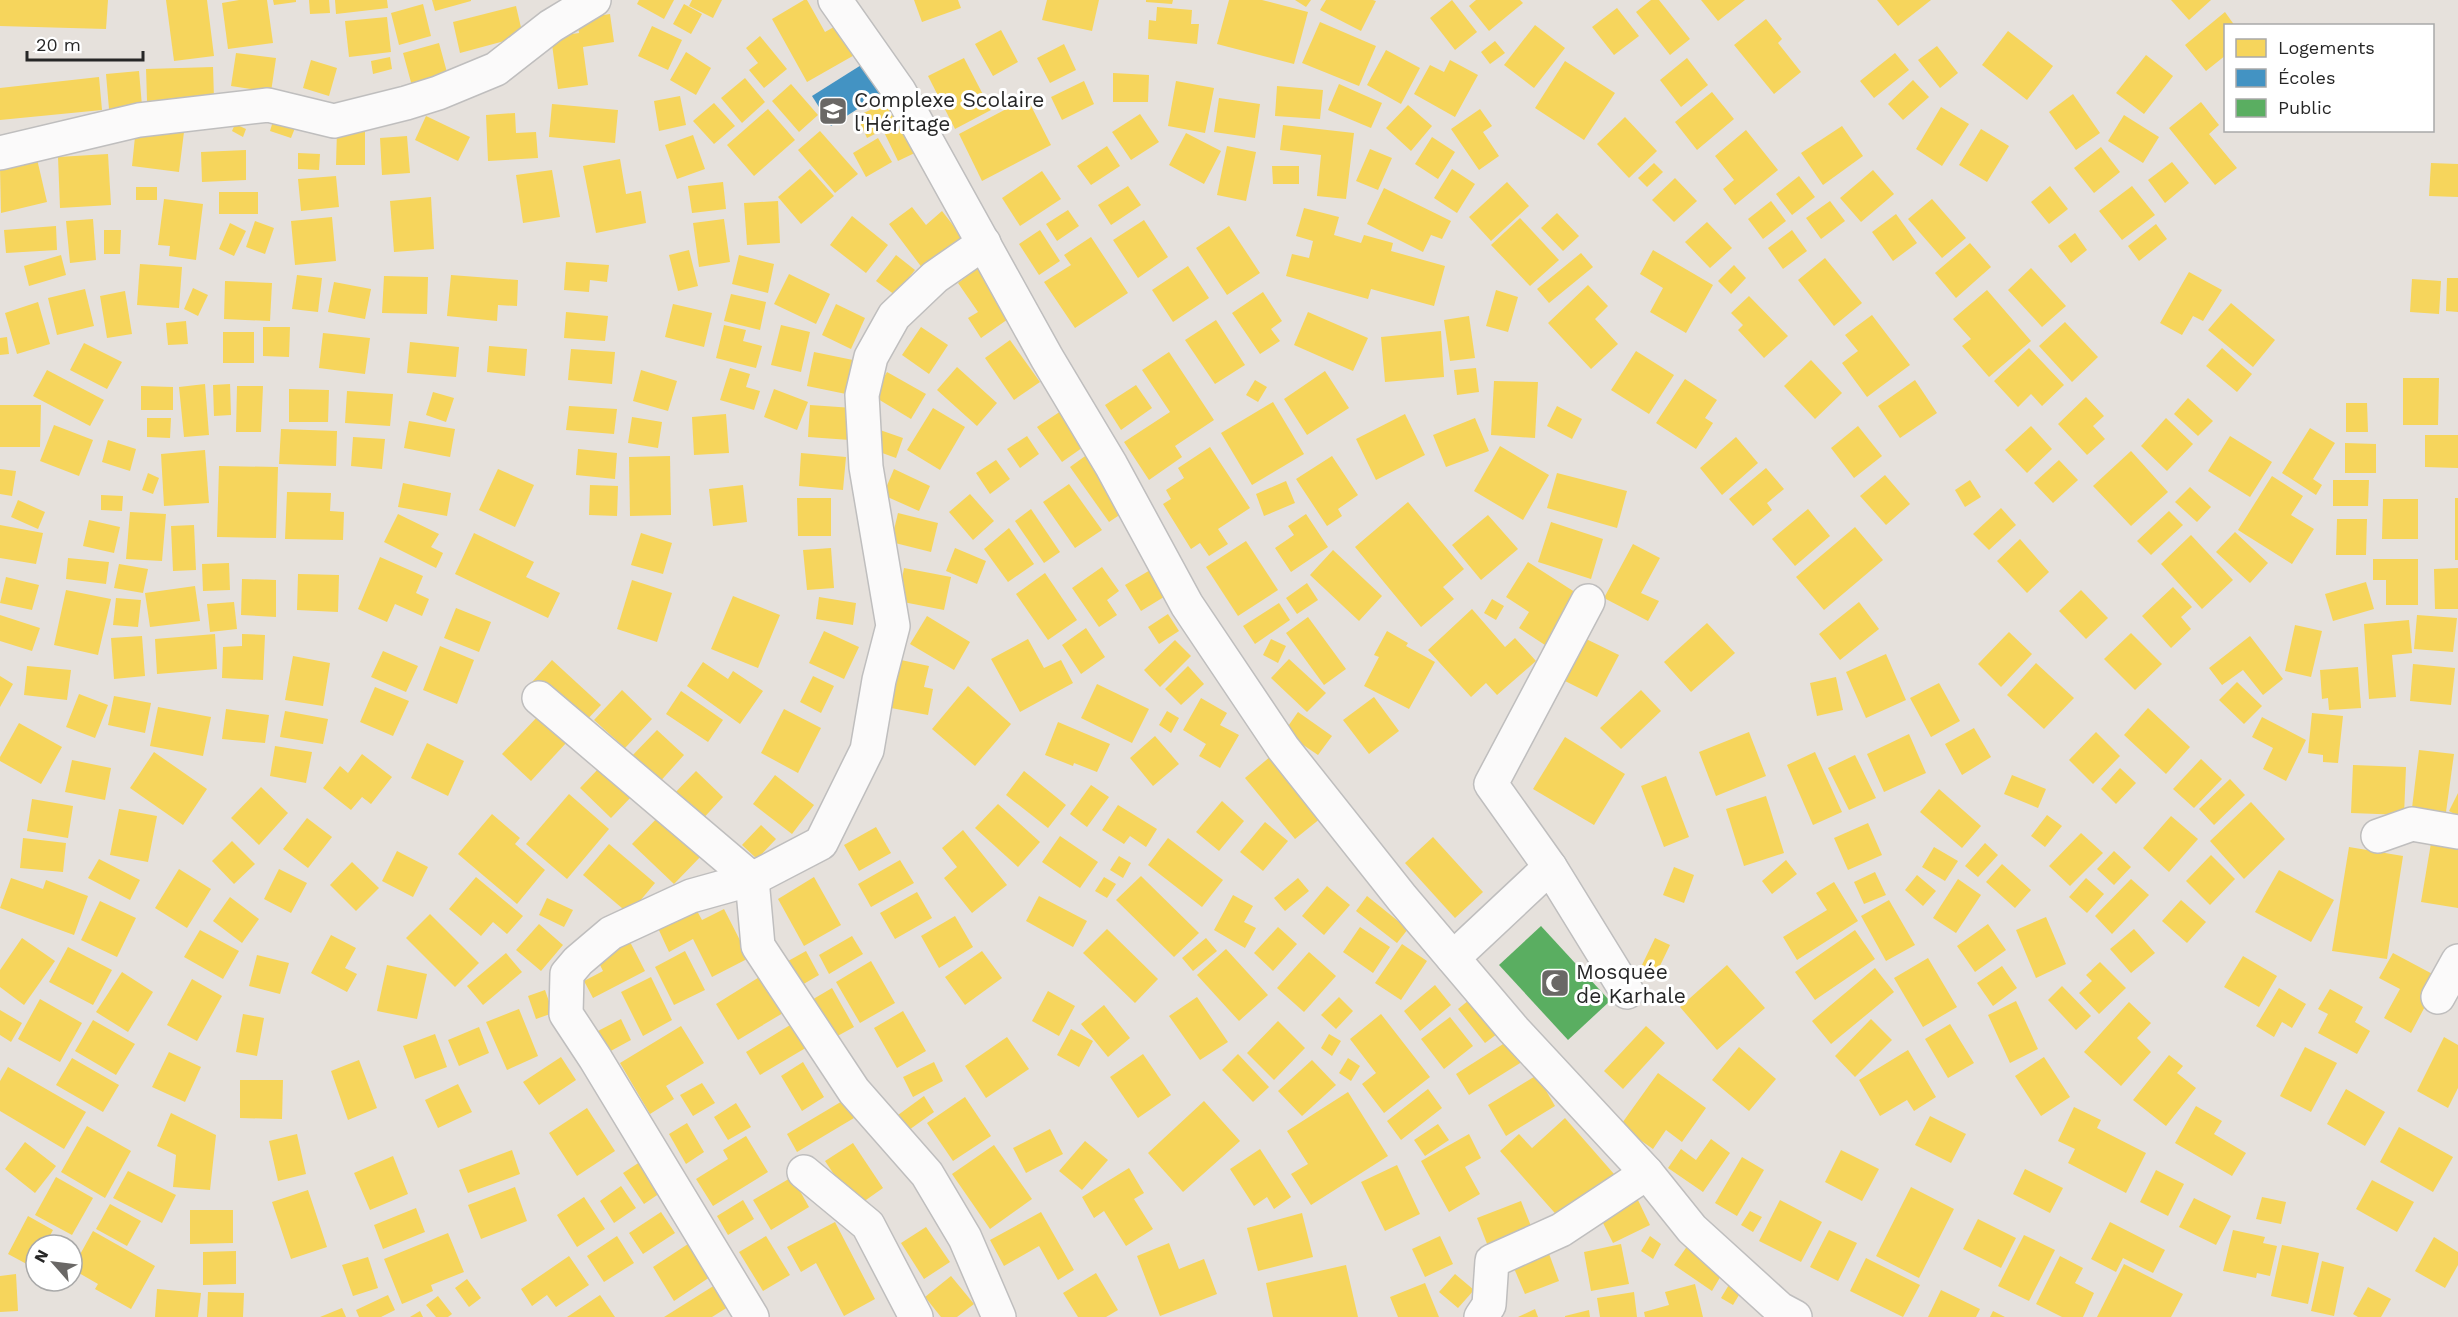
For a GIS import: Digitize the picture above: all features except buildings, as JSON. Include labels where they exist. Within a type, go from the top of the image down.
[{"type":"street","points":[[0,153],[139,120],[268,105],[334,121],[406,103],[438,93],[496,69],[551,26],[594,0]]},
{"type":"street","points":[[835,0],[899,91],[1047,358],[1111,465],[1187,605],[1283,748],[1514,1030],[1647,1173],[1692,1229],[1780,1310],[1795,1317]]},
{"type":"street","points":[[752,1317],[566,1014],[567,974],[578,961],[611,933],[691,896],[752,879],[821,843],[867,750],[879,680],[892,626],[866,467],[862,395],[871,357],[894,316],[935,277],[984,243]]},
{"type":"street","points":[[1588,601],[1491,784],[1550,867],[1627,992]]},
{"type":"street","points":[[539,698],[752,879],[758,946],[854,1091],[927,1174],[965,1238],[999,1317]]},
{"type":"street","points":[[2378,836],[2412,824],[2458,832]]},
{"type":"street","points":[[1453,958],[1550,867]]},
{"type":"street","points":[[2438,997],[2458,961]]},
{"type":"street","points":[[804,1172],[868,1225],[916,1317]]},
{"type":"street","points":[[1481,1317],[1489,1305],[1492,1261],[1560,1230],[1647,1173]]},
{"type":"place","name":"Complexe Scolaire l'Héritage","points":[[833,111]]},
{"type":"place","name":"Mosquée de Karhale","points":[[1555,983]]}]
